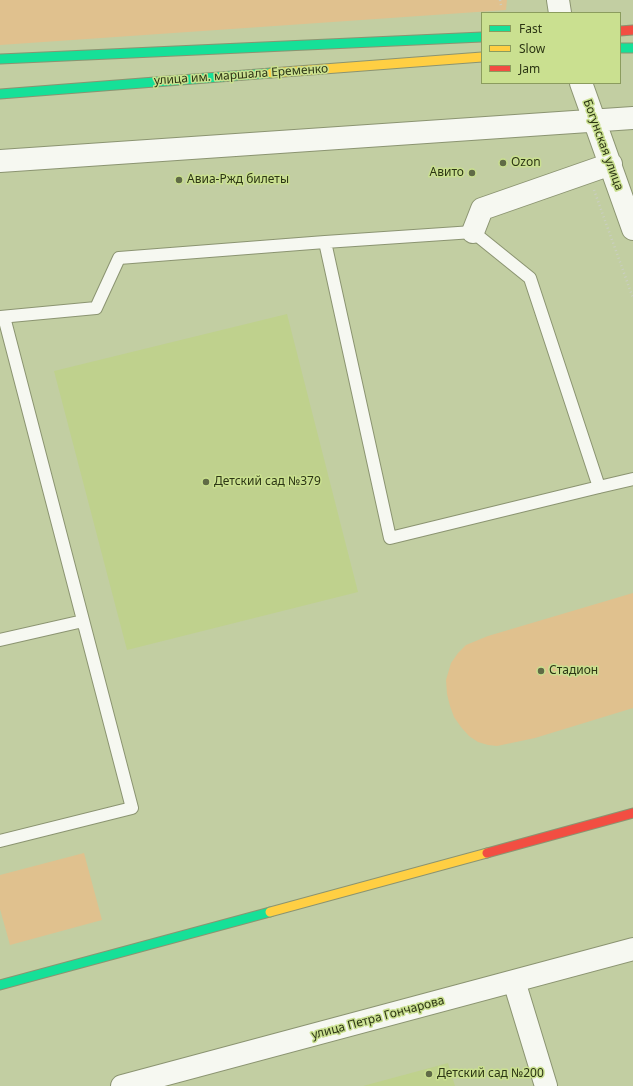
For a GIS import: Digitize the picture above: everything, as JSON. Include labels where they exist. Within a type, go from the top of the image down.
[{"type":"main road","points":[[621,31],[633,30]]},
{"type":"main road","name":"улица им. маршала Еременко","points":[[0,59],[481,37]]},
{"type":"main road","points":[[621,48],[633,48]]},
{"type":"main road","name":"улица им. маршала Еременко","points":[[0,94],[481,57]]},
{"type":"main road","points":[[0,985],[633,813]]},
{"type":"street","points":[[558,0],[560,12]]},
{"type":"street","name":"Богунская улица","points":[[581,84],[633,229]]},
{"type":"street","points":[[0,161],[633,118]]},
{"type":"street","points":[[473,232],[482,209],[611,164]]},
{"type":"street","name":"улица Петра Гончарова","points":[[122,1086],[165,1081],[514,981],[633,949]]},
{"type":"street","points":[[514,981],[546,1086]]},
{"type":"lane","points":[[0,841],[132,808],[2,317],[96,308],[119,258],[473,232],[530,278],[599,487]]},
{"type":"lane","points":[[325,242],[390,538],[633,479]]},
{"type":"lane","points":[[0,640],[83,621]]},
{"type":"path","points":[[500,0],[501,5]]},
{"type":"path","points":[[592,184],[633,298]]},
{"type":"shaded area","points":[[0,0],[507,0],[506,10],[0,45]]},
{"type":"shaded area","name":"Детский сад №379","points":[[287,314],[358,592],[127,650],[54,371]]},
{"type":"shaded area","name":"Стадион","points":[[633,593],[633,708],[535,738],[497,746],[478,742],[469,736],[461,727],[454,717],[450,706],[446,680],[451,663],[466,645],[488,636]]},
{"type":"shaded area","points":[[84,853],[102,920],[10,945],[0,909],[0,875]]},
{"type":"shaded area","name":"Детский сад №200","points":[[448,1063],[455,1086],[363,1086]]},
{"type":"traffic: fast","points":[[0,59],[481,37]]},
{"type":"traffic: fast","points":[[621,48],[633,48]]},
{"type":"traffic: fast","points":[[0,94],[271,73]]},
{"type":"traffic: fast","points":[[0,985],[270,912]]},
{"type":"traffic: slow","points":[[271,73],[481,57]]},
{"type":"traffic: slow","points":[[270,912],[487,853]]},
{"type":"traffic: jam","points":[[621,31],[633,30]]},
{"type":"traffic: jam","points":[[487,853],[633,813]]},
{"type":"place","name":"Ozon","points":[[503,163]]},
{"type":"place","name":"Авито","points":[[472,173]]},
{"type":"place","name":"Авиа-Ржд билеты","points":[[179,180]]},
{"type":"place","name":"Детский сад №379","points":[[206,482]]},
{"type":"place","name":"Стадион","points":[[541,671]]},
{"type":"place","name":"Детский сад №200","points":[[429,1074]]}]
